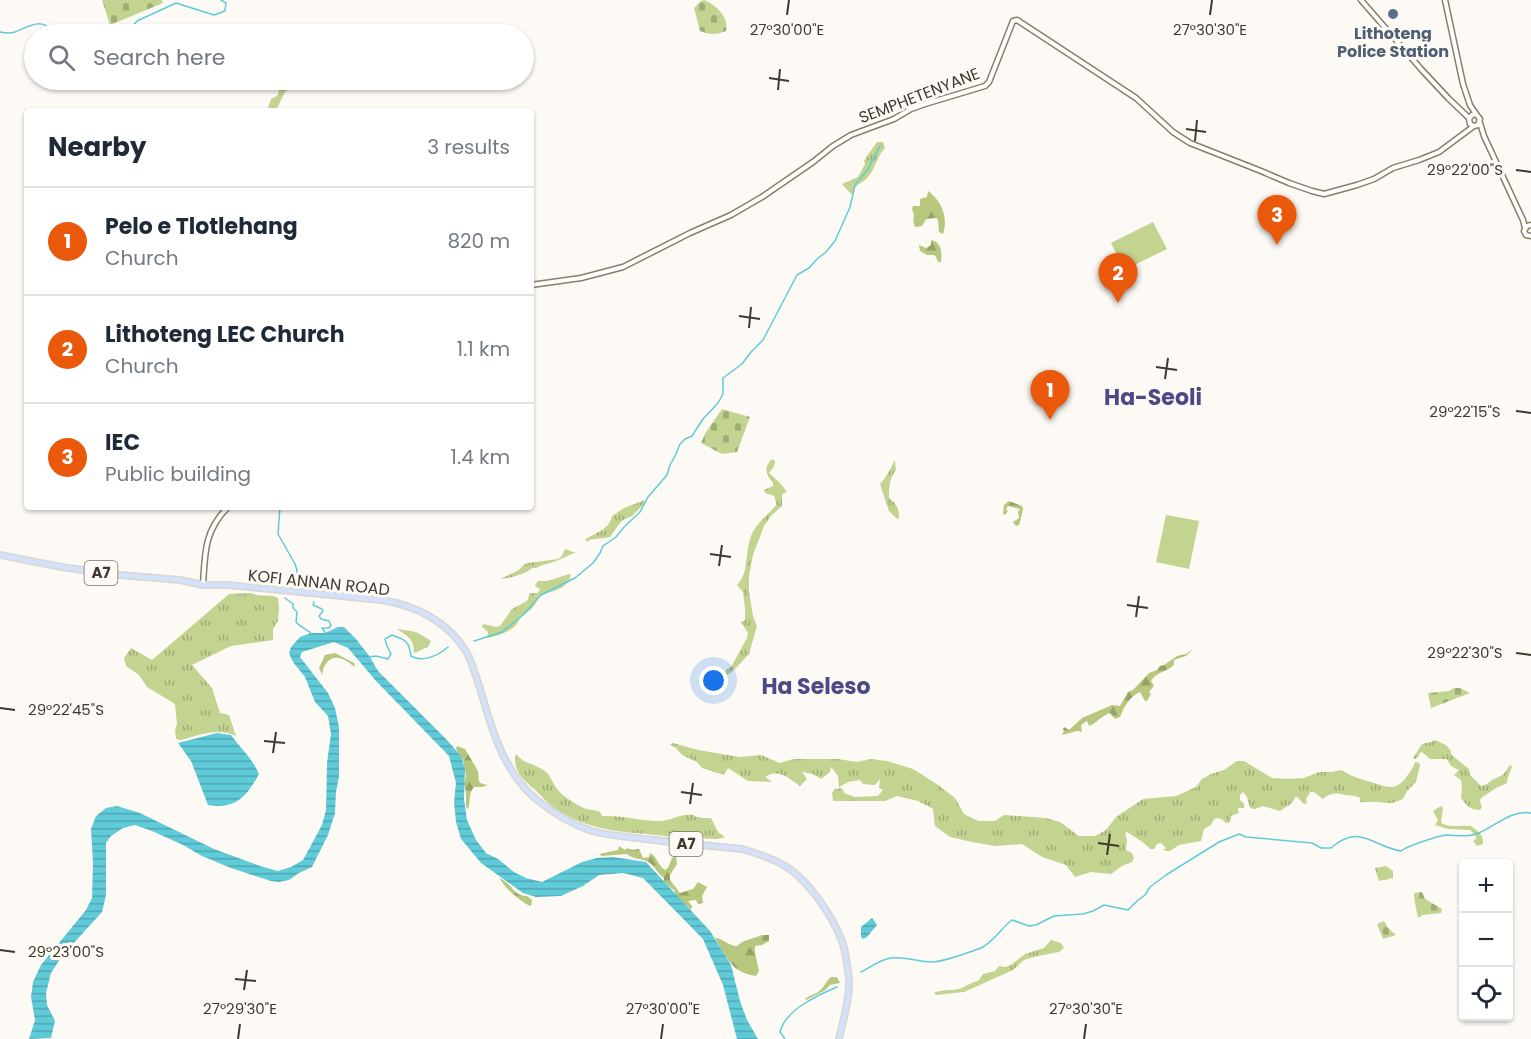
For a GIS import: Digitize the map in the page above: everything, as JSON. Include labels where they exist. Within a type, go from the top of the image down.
[{"type":"main road","points":[[1361,0],[1484,136],[1523,220],[1525,234],[1531,236]]},
{"type":"main road","points":[[1445,0],[1463,84],[1470,105],[1480,119],[1476,125],[1465,132]]},
{"type":"main road","name":"SEMPHETENYANE","points":[[534,285],[581,278],[623,267],[731,215],[762,197],[851,135],[926,104],[985,86],[1013,21],[1017,20],[1109,79],[1146,106],[1173,132],[1190,143],[1312,191],[1327,193],[1374,179],[1393,168],[1439,152],[1465,132]]},
{"type":"main road","points":[[1470,105],[1470,119]]},
{"type":"main road","points":[[1465,132],[1473,114],[1477,115]]},
{"type":"main road","points":[[1523,220],[1530,225],[1525,228]]},
{"type":"main road","points":[[203,585],[209,535],[215,521],[225,510]]},
{"type":"main road","name":"KOFI ANNAN ROAD","points":[[0,555],[108,574],[180,580],[203,585],[228,585],[381,600],[419,610],[430,616],[459,642],[468,655],[501,752],[513,773],[538,801],[562,817],[591,830],[613,835],[742,849],[785,866],[803,879],[832,919],[845,950],[849,981],[839,1039]]},
{"type":"green space","points":[[102,0],[162,0],[163,3],[110,24]]},
{"type":"green space","points":[[704,0],[724,16],[726,31],[713,34],[700,31],[694,8]]},
{"type":"green space","points":[[279,90],[288,90],[277,108],[268,108],[271,99],[278,95]]},
{"type":"green space","points":[[877,142],[883,142],[885,148],[869,176],[851,194],[842,184],[858,177],[865,164],[864,161]]},
{"type":"green space","points":[[928,191],[937,199],[943,210],[945,228],[943,234],[939,232],[936,218],[926,219],[922,226],[914,226],[913,206],[920,206],[920,199],[927,197]]},
{"type":"green space","points":[[1153,222],[1167,249],[1124,270],[1111,243]]},
{"type":"green space","points":[[931,240],[939,245],[941,262],[938,262],[934,255],[927,255],[920,251],[919,245],[926,248],[931,245]]},
{"type":"green space","points":[[722,409],[750,417],[737,452],[722,454],[701,443]]},
{"type":"green space","points":[[772,459],[775,463],[769,473],[787,492],[782,494],[782,506],[764,526],[753,555],[749,592],[757,626],[749,654],[722,680],[705,686],[709,680],[722,675],[731,667],[747,638],[748,633],[741,622],[745,620],[743,592],[737,585],[745,569],[752,534],[776,505],[774,496],[765,493],[764,490],[773,486],[766,471]]},
{"type":"green space","points":[[895,460],[896,470],[889,487],[889,498],[898,509],[899,518],[897,519],[889,511],[880,484]]},
{"type":"green space","points":[[645,500],[632,516],[620,523],[610,537],[592,539],[588,542],[585,540],[605,528],[612,516],[624,508]]},
{"type":"green space","points":[[1009,501],[1023,508],[1019,525],[1016,526],[1013,522],[1019,518],[1020,509],[1008,506],[1006,510],[1008,511],[1005,515],[1003,514],[1004,505]]},
{"type":"green space","points":[[1166,515],[1199,521],[1189,569],[1156,562]]},
{"type":"green space","points":[[565,549],[576,553],[532,568],[517,576],[500,579],[528,563],[558,559]]},
{"type":"green space","points":[[571,574],[563,587],[538,597],[533,607],[520,617],[515,626],[502,634],[487,638],[488,632],[482,627],[483,624],[500,626],[512,609],[527,601],[530,593],[538,593],[540,589],[535,585],[538,581],[548,581]]},
{"type":"green space","points":[[251,593],[278,598],[278,621],[273,629],[273,640],[231,646],[192,665],[212,688],[220,713],[229,715],[236,736],[216,732],[181,740],[176,739],[175,704],[147,687],[139,675],[126,666],[124,658],[131,648],[152,660],[229,594]]},
{"type":"green space","points":[[397,629],[415,632],[431,641],[428,647],[414,653],[411,640]]},
{"type":"green space","points":[[1193,649],[1186,656],[1174,660],[1174,665],[1153,678],[1151,681],[1154,686],[1149,692],[1151,694],[1147,701],[1140,692],[1130,699],[1120,717],[1115,719],[1110,713],[1089,726],[1087,721],[1081,725],[1082,732],[1062,735],[1064,727],[1069,730],[1082,718],[1112,705],[1120,706],[1128,692],[1133,690],[1149,673]]},
{"type":"green space","points":[[335,653],[354,663],[355,667],[344,660],[334,658],[326,664],[322,675],[319,668],[325,655]]},
{"type":"green space","points":[[1454,688],[1470,693],[1431,708],[1428,693],[1449,691]]},
{"type":"green space","points":[[1435,740],[1446,745],[1451,754],[1469,769],[1470,775],[1481,786],[1503,774],[1511,765],[1507,783],[1481,798],[1480,810],[1471,808],[1461,798],[1461,780],[1454,775],[1459,770],[1451,766],[1447,759],[1430,759],[1422,752],[1415,759],[1413,758],[1422,744]]},
{"type":"green space","points":[[673,743],[740,757],[761,755],[780,763],[793,759],[887,761],[913,769],[938,785],[955,798],[964,814],[978,821],[995,821],[1004,815],[1046,818],[1060,822],[1079,836],[1095,836],[1106,830],[1116,817],[1143,799],[1176,796],[1196,787],[1202,779],[1224,770],[1237,761],[1244,761],[1272,778],[1304,778],[1319,772],[1342,770],[1358,778],[1391,787],[1405,779],[1415,762],[1420,765],[1416,782],[1403,799],[1392,803],[1360,802],[1357,796],[1337,794],[1331,794],[1323,799],[1314,792],[1310,792],[1306,799],[1307,803],[1304,804],[1296,796],[1292,803],[1280,811],[1263,806],[1250,808],[1243,792],[1240,800],[1244,808],[1238,808],[1239,813],[1231,816],[1229,823],[1219,818],[1214,819],[1211,825],[1204,829],[1201,841],[1179,845],[1166,851],[1163,850],[1166,848],[1161,843],[1157,844],[1154,849],[1150,849],[1127,832],[1125,833],[1126,850],[1132,853],[1134,858],[1132,862],[1111,874],[1091,872],[1075,877],[1066,865],[1042,857],[1022,844],[995,846],[950,837],[935,826],[933,809],[918,801],[897,796],[885,801],[833,801],[832,793],[835,789],[842,788],[844,793],[855,797],[878,796],[883,790],[879,788],[880,779],[875,785],[863,784],[860,780],[848,782],[839,787],[838,776],[831,767],[830,772],[821,779],[813,774],[802,772],[807,779],[800,786],[787,777],[775,773],[765,777],[772,782],[748,781],[728,768],[724,775],[702,768],[697,762],[682,755],[670,745]]},
{"type":"green space","points":[[457,746],[465,749],[478,771],[480,783],[487,785],[474,787],[468,809],[464,784],[466,776],[463,760],[456,749]]},
{"type":"green space","points":[[516,754],[522,760],[545,771],[558,790],[575,804],[600,812],[602,816],[660,821],[689,815],[711,818],[718,832],[725,837],[711,839],[623,832],[575,820],[551,806],[522,778],[517,770]]},
{"type":"green space","points":[[1441,806],[1443,808],[1441,823],[1452,826],[1471,826],[1481,836],[1483,844],[1477,846],[1473,841],[1476,836],[1470,830],[1448,829],[1435,825],[1438,820],[1433,811]]},
{"type":"green space","points":[[619,846],[625,850],[627,848],[639,849],[643,858],[649,857],[650,853],[665,870],[672,858],[676,856],[677,864],[670,875],[670,880],[680,893],[693,889],[698,882],[707,887],[702,896],[703,903],[698,904],[696,900],[688,901],[692,906],[691,910],[674,894],[675,891],[664,882],[664,878],[647,861],[627,854],[602,856],[599,854],[618,850]]},
{"type":"green space","points":[[1386,866],[1393,871],[1393,878],[1379,881],[1375,868]]},
{"type":"green space","points":[[500,878],[518,894],[532,900],[531,906],[513,894]]},
{"type":"green space","points":[[1422,892],[1425,899],[1442,909],[1441,913],[1422,915],[1418,918],[1414,893]]},
{"type":"green space","points":[[1384,921],[1396,935],[1383,939],[1377,924]]},
{"type":"green space","points":[[769,935],[769,941],[755,946],[759,971],[756,976],[735,968],[726,958],[715,938],[737,946],[746,940]]},
{"type":"green space","points":[[1051,940],[1061,943],[1064,948],[1059,952],[1024,960],[1013,970],[964,992],[936,995],[934,993],[959,989],[978,981],[983,974],[995,971],[999,966],[1006,967],[1025,954],[1044,948]]},
{"type":"green space","points":[[831,977],[837,977],[840,983],[830,985],[824,991],[805,999],[820,990]]},
{"type":"water","points":[[338,627],[344,627],[356,639],[378,671],[461,756],[465,769],[464,799],[467,820],[476,840],[486,853],[514,872],[542,882],[582,862],[597,858],[613,857],[646,862],[710,931],[731,965],[740,1001],[747,1020],[758,1039],[737,1039],[723,985],[703,939],[643,878],[623,873],[599,875],[583,886],[561,896],[536,897],[523,893],[481,863],[461,839],[454,802],[456,783],[449,756],[376,681],[348,648],[334,642],[302,652],[300,657],[328,693],[335,708],[339,727],[339,777],[335,813],[328,835],[312,867],[289,880],[271,881],[202,856],[152,831],[135,825],[123,828],[111,836],[106,843],[106,895],[102,912],[62,956],[51,973],[46,993],[47,1005],[55,1021],[51,1038],[29,1039],[35,1020],[31,997],[33,982],[41,965],[86,910],[92,898],[91,829],[96,816],[106,808],[117,806],[140,813],[214,849],[278,871],[303,860],[322,825],[326,810],[327,763],[331,734],[328,716],[315,702],[305,677],[289,653],[300,637],[311,633],[325,633]]},
{"type":"water","points":[[217,733],[231,735],[250,758],[259,774],[240,800],[218,806],[208,805],[191,761],[178,743]]},
{"type":"water","points":[[872,918],[877,925],[863,939],[861,927]]},
{"type":"waterway","points":[[134,24],[176,3],[214,15],[225,11],[226,3],[221,0]]},
{"type":"waterway","points":[[0,32],[13,33],[24,28]]},
{"type":"waterway","points":[[474,641],[502,632],[523,615],[541,595],[575,578],[593,563],[603,546],[616,537],[640,512],[648,497],[667,475],[680,444],[692,436],[703,419],[718,403],[723,394],[723,378],[742,364],[763,340],[797,275],[809,268],[835,241],[850,207],[855,185],[868,169],[880,146]]},
{"type":"waterway","points":[[280,510],[278,534],[295,564],[296,578],[309,586]]},
{"type":"waterway","points":[[285,598],[293,604],[297,612],[296,622],[312,634]]},
{"type":"waterway","points":[[314,602],[313,605],[323,611],[319,616],[321,619],[329,621],[331,625],[329,628],[322,628],[326,634]]},
{"type":"waterway","points":[[369,657],[388,659],[391,654],[385,639],[392,635],[406,642],[411,656],[416,658],[431,657],[448,647]]},
{"type":"waterway","points":[[861,972],[891,958],[932,962],[964,954],[986,945],[1012,920],[1029,926],[1054,916],[1083,914],[1104,905],[1128,910],[1145,895],[1150,887],[1166,875],[1219,842],[1239,834],[1246,837],[1312,843],[1321,848],[1331,848],[1350,837],[1358,837],[1401,851],[1446,835],[1475,835],[1518,813],[1531,813]]},
{"type":"waterway","points":[[785,1039],[780,1032],[788,1017],[803,1004],[837,987]]},
{"type":"place","name":"Lithoteng Police Station","points":[[1393,14]]},
{"type":"place","name":"IEC","points":[[1277,245]]},
{"type":"place","name":"Lithoteng LEC Church","points":[[1118,303]]},
{"type":"place","name":"Pelo e Tlotlehang","points":[[1050,420]]},
{"type":"district","name":"Ha-Seoli","points":[[1153,397]]},
{"type":"district","name":"Ha Seleso","points":[[816,686]]}]
